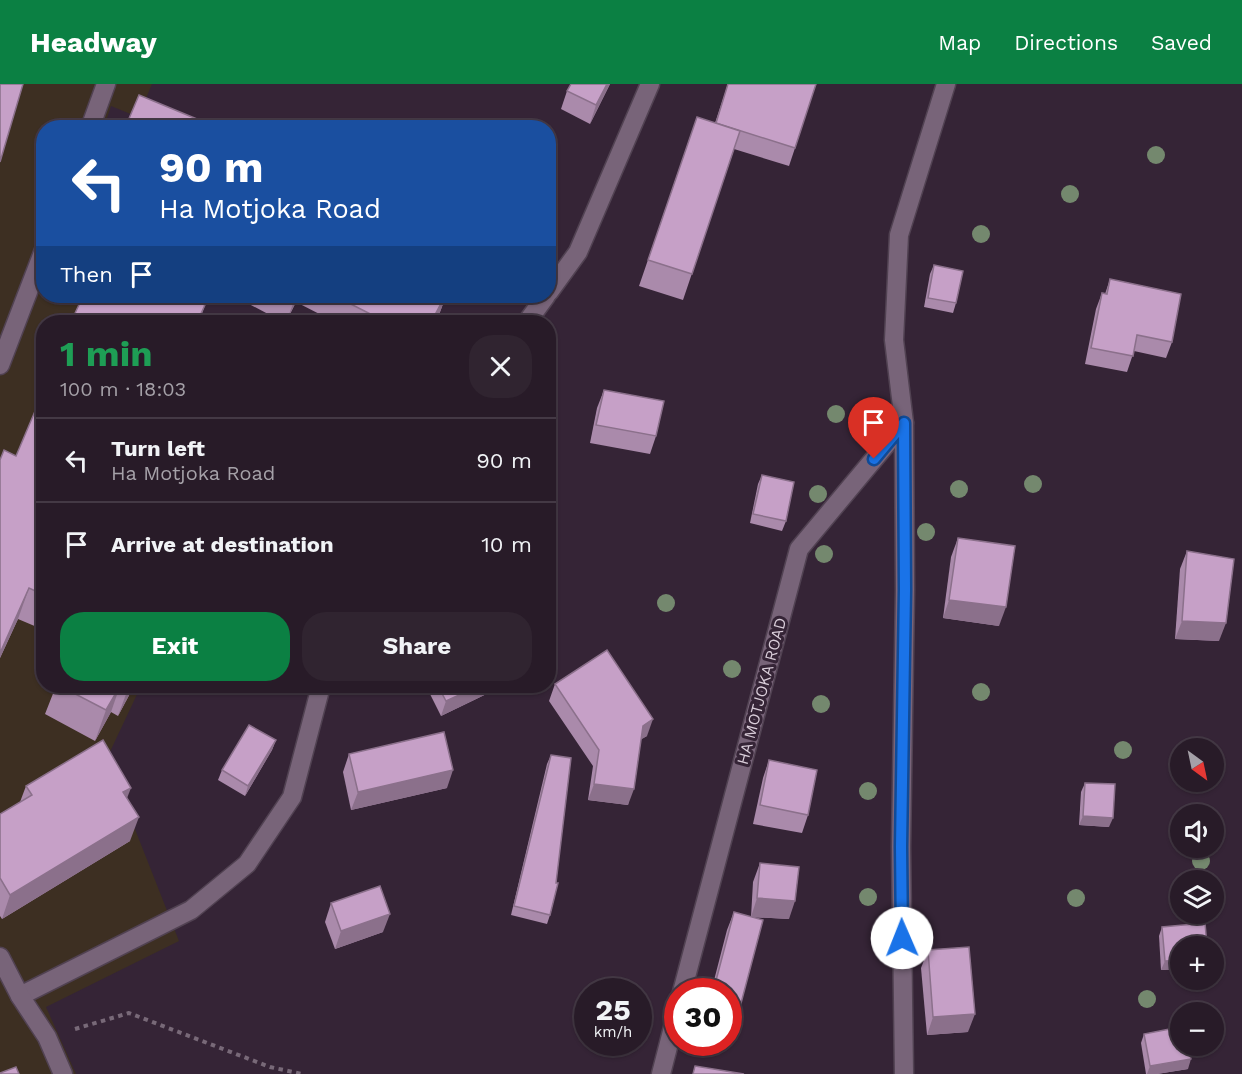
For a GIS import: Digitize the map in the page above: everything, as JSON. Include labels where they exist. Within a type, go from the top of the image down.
[{"type":"street","points":[[93,120],[106,84]]},
{"type":"street","points":[[556,283],[578,252],[650,84]]},
{"type":"street","points":[[903,1074],[901,847],[905,590],[904,423],[894,340],[899,235],[946,84]]},
{"type":"street","points":[[0,365],[36,271]]},
{"type":"street","points":[[532,315],[541,303]]},
{"type":"street","name":"HA MOTJOKA ROAD","points":[[686,978],[799,549],[904,423]]},
{"type":"street","points":[[20,996],[191,910],[247,864],[292,797],[319,693]]},
{"type":"street","points":[[0,957],[20,996],[47,1037],[63,1074]]},
{"type":"street","points":[[660,1074],[665,1056]]},
{"type":"path","points":[[47,1037],[129,1014],[270,1067],[302,1074]]},
{"type":"shaded area","points":[[0,84],[152,84],[138,117],[111,106],[106,120],[36,120],[36,303],[144,303],[142,315],[36,315],[36,693],[138,693],[107,758],[179,941],[46,1007],[76,1074],[0,1074]]},
{"type":"building","points":[[0,84],[23,84],[0,162]]},
{"type":"building","points":[[571,84],[607,84],[596,105],[567,91]]},
{"type":"building","points":[[728,84],[816,84],[795,148],[716,123]]},
{"type":"building","points":[[139,95],[199,120],[128,120]]},
{"type":"building","points":[[697,117],[740,131],[692,274],[648,260]]},
{"type":"building","points":[[934,265],[963,271],[956,303],[928,298]]},
{"type":"building","points":[[1110,279],[1181,294],[1172,342],[1137,335],[1133,356],[1091,348],[1102,293],[1107,294]]},
{"type":"building","points":[[80,303],[200,303],[205,305],[200,315],[74,315]]},
{"type":"building","points":[[349,303],[441,303],[435,315],[372,315]]},
{"type":"building","points":[[604,390],[664,401],[656,436],[596,425]]},
{"type":"building","points":[[36,409],[36,591],[29,588],[0,653],[0,460],[4,450],[16,456]]},
{"type":"building","points":[[762,475],[794,482],[786,521],[753,514]]},
{"type":"building","points":[[958,538],[1015,546],[1006,607],[949,600]]},
{"type":"building","points":[[1187,551],[1234,559],[1226,623],[1182,621]]},
{"type":"building","points":[[607,650],[653,719],[643,726],[634,789],[594,784],[599,750],[556,683]]},
{"type":"building","points":[[73,693],[116,693],[106,710]]},
{"type":"building","points":[[442,693],[464,693],[446,701]]},
{"type":"building","points":[[249,725],[276,740],[248,786],[222,770]]},
{"type":"building","points":[[444,732],[453,770],[358,792],[349,754]]},
{"type":"building","points":[[103,740],[131,788],[123,792],[139,817],[10,895],[0,878],[0,814],[32,795],[26,786]]},
{"type":"building","points":[[551,755],[571,758],[556,883],[558,883],[550,915],[514,906]]},
{"type":"building","points":[[769,760],[817,770],[808,815],[760,805]]},
{"type":"building","points":[[1085,783],[1115,784],[1113,818],[1083,816]]},
{"type":"building","points":[[760,863],[799,867],[795,901],[757,898]]},
{"type":"building","points":[[380,886],[390,914],[341,931],[331,903]]},
{"type":"building","points":[[734,912],[763,920],[742,999],[742,978],[717,978]]},
{"type":"building","points":[[1205,924],[1206,936],[1170,936],[1170,961],[1165,961],[1162,927]]},
{"type":"building","points":[[969,947],[975,1014],[933,1017],[928,950]]},
{"type":"building","points":[[1170,1029],[1170,1056],[1190,1056],[1191,1059],[1150,1066],[1144,1034]]},
{"type":"building","points":[[695,1066],[744,1074],[693,1074]]},
{"type":"building","points":[[16,1067],[19,1074],[0,1074],[0,1073]]},
{"type":"route","points":[[874,459],[904,423],[902,938]]}]
